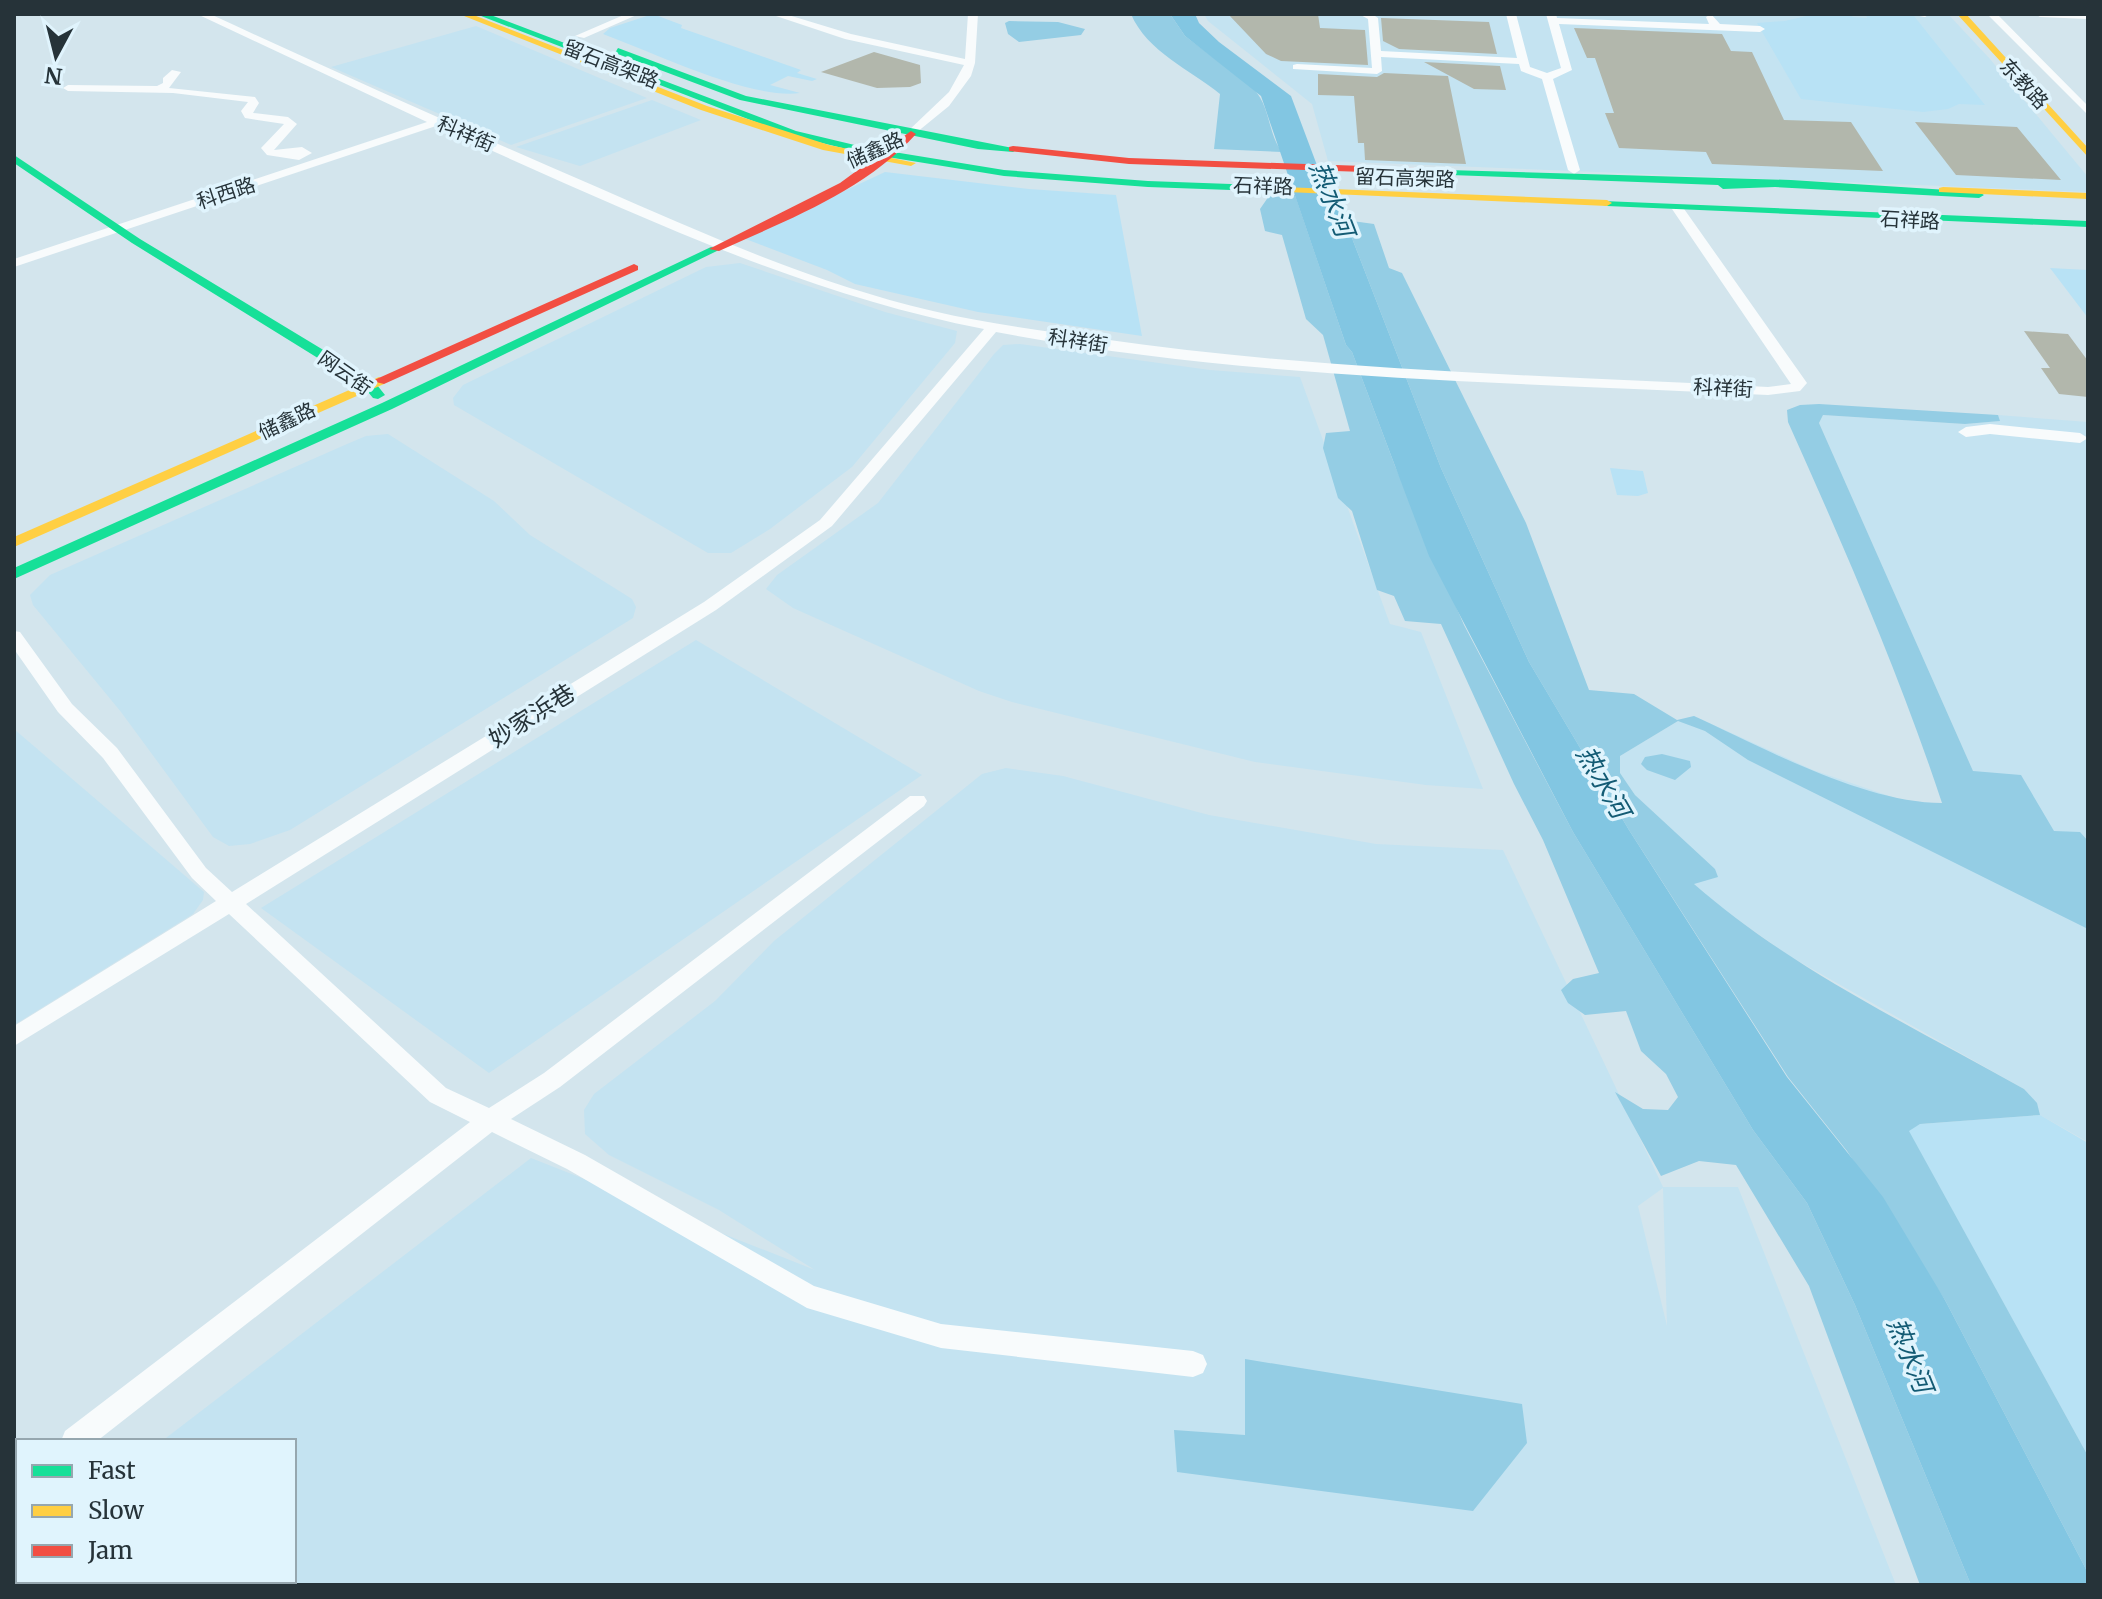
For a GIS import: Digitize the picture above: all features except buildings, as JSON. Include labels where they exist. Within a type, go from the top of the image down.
[{"type":"main road","points":[[465,14],[684,97],[793,133]]},
{"type":"main road","name":"石祥路","points":[[465,14],[704,108],[827,148],[966,172],[1052,179],[1538,197],[1678,209],[1820,216],[1914,220],[2006,216],[2088,221]]},
{"type":"main road","name":"留石高架路","points":[[480,14],[736,106],[865,139],[1002,160],[1616,190],[2088,201]]},
{"type":"main road","name":"留石高架路","points":[[510,14],[736,106],[793,133],[899,158],[973,170],[1056,177],[2088,221]]},
{"type":"main road","name":"石祥路","points":[[523,14],[743,98],[978,146],[1073,156],[1263,166],[1791,183],[2088,201]]},
{"type":"main road","name":"东教路","points":[[1961,14],[2088,154]]},
{"type":"main road","name":"东教路","points":[[1969,14],[2088,144]]},
{"type":"main road","name":"留石高架路","points":[[736,106],[942,146],[1053,156],[2088,201]]},
{"type":"main road","name":"储鑫路","points":[[833,169],[911,134]]},
{"type":"main road","name":"储鑫路","points":[[14,543],[361,386],[714,241],[788,214],[887,159],[911,134]]},
{"type":"main road","name":"网云街","points":[[14,158],[110,232]]},
{"type":"main road","name":"网云街","points":[[14,179],[110,232],[361,386],[387,406]]},
{"type":"main road","points":[[1616,190],[1791,183]]},
{"type":"main road","points":[[1616,190],[1820,216]]},
{"type":"main road","name":"留石高架路","points":[[1616,190],[2088,221]]},
{"type":"main road","name":"储鑫路","points":[[14,574],[387,406],[714,241],[762,206]]},
{"type":"street","name":"科祥街","points":[[202,14],[437,122],[714,241],[863,296],[931,315],[1163,353],[1312,367],[1768,391],[1795,388],[1800,383],[1678,209]]},
{"type":"street","points":[[580,36],[634,14]]},
{"type":"street","points":[[775,14],[849,37],[970,63]]},
{"type":"street","points":[[911,134],[954,92],[970,63],[973,14]]},
{"type":"street","points":[[1297,67],[1377,71],[1373,18],[1364,14]]},
{"type":"street","points":[[1511,14],[1525,69],[1547,77],[1567,70],[1552,18],[1760,29],[1751,14]]},
{"type":"street","points":[[1709,14],[1716,27]]},
{"type":"street","points":[[1913,14],[1925,14]]},
{"type":"street","points":[[1992,14],[2088,112]]},
{"type":"street","points":[[2040,14],[2088,16]]},
{"type":"street","points":[[218,21],[230,17]]},
{"type":"street","points":[[1376,54],[1522,61]]},
{"type":"street","points":[[168,88],[168,78],[176,72]]},
{"type":"street","points":[[1547,77],[1574,170]]},
{"type":"street","points":[[68,88],[168,88],[251,99],[254,103],[246,111],[249,116],[284,119],[291,124],[267,148],[271,153],[286,153],[285,156],[293,158],[306,152],[366,139]]},
{"type":"street","name":"科西路","points":[[14,263],[437,122]]},
{"type":"street","name":"妙家浜巷","points":[[14,1037],[710,606],[826,523],[993,327]]},
{"type":"street","points":[[1966,432],[1990,429],[2080,438]]},
{"type":"street","points":[[14,636],[65,708],[110,753],[199,873],[438,1095],[576,1162],[807,1296],[941,1336],[1193,1364]]},
{"type":"street","points":[[78,1439],[490,1120],[552,1080],[917,801]]},
{"type":"shaded area","points":[[653,14],[682,25],[681,28],[801,70],[797,73],[817,79],[812,81],[788,76],[770,85],[800,93],[755,89],[702,73],[603,34],[610,28]]},
{"type":"shaded area","points":[[1131,14],[1170,14],[1185,36],[1252,87],[1263,102],[1282,152],[1214,149],[1220,94],[1159,50],[1138,27]]},
{"type":"shaded area","points":[[1204,14],[1948,14],[1990,59],[2088,177],[2088,192],[1328,161],[1312,104],[1208,21]]},
{"type":"shaded area","points":[[1815,14],[1850,14],[1867,18],[1866,14],[1914,16],[1985,105],[1959,104],[1948,109],[1923,112],[1801,99],[1757,23]]},
{"type":"shaded area","points":[[1058,22],[1085,29],[1081,35],[1019,42],[1008,34],[1005,23]]},
{"type":"shaded area","points":[[476,26],[647,98],[511,145],[331,67]]},
{"type":"shaded area","points":[[652,100],[701,120],[580,166],[516,147]]},
{"type":"shaded area","points":[[885,172],[1029,189],[1116,195],[1142,336],[978,312],[855,284],[743,238]]},
{"type":"shaded area","points":[[1295,195],[1346,345],[1352,352],[1395,466],[1464,625],[1573,832],[1753,1130],[1807,1203],[1855,1305],[1971,1585],[1920,1585],[1809,1286],[1736,1165],[1699,1161],[1661,1176],[1615,1092],[1643,1109],[1668,1110],[1678,1097],[1666,1074],[1641,1051],[1626,1011],[1585,1015],[1568,1003],[1561,990],[1573,979],[1599,973],[1543,840],[1441,624],[1405,621],[1394,596],[1377,590],[1352,511],[1338,498],[1323,448],[1326,433],[1350,431],[1323,335],[1306,319],[1282,235],[1265,231],[1260,209],[1269,196]]},
{"type":"shaded area","points":[[1345,220],[1374,224],[1389,268],[1402,273],[1526,523],[1589,690],[1634,694],[1677,720],[1694,716],[1815,772],[1880,794],[1942,803],[1889,658],[1788,422],[1787,410],[1800,405],[1819,404],[1998,415],[2000,421],[1965,424],[1823,415],[1819,423],[1973,771],[2021,775],[2054,831],[2080,832],[2088,841],[2088,929],[1748,760],[1705,731],[1678,721],[1620,756],[1620,773],[1635,795],[1715,869],[1718,877],[1694,884],[1731,915],[1853,995],[2024,1089],[2037,1103],[2040,1115],[1920,1124],[1909,1131],[2088,1456],[2088,1573],[1945,1300],[1847,1151],[1788,1077],[1629,830],[1529,662],[1441,468]]},
{"type":"shaded area","points":[[740,263],[885,312],[957,331],[955,343],[852,467],[770,529],[731,553],[708,553],[454,405],[453,398],[463,385],[706,267]]},
{"type":"shaded area","points":[[2050,268],[2088,270],[2088,318]]},
{"type":"shaded area","points":[[1020,344],[1210,370],[1300,377],[1390,624],[1421,632],[1483,789],[1426,785],[1255,762],[1012,702],[979,691],[793,608],[766,589],[777,575],[878,503],[994,354],[1003,345]]},
{"type":"shaded area","points":[[1823,415],[1965,424],[1999,421],[1998,415],[2088,422],[2088,1142],[2040,1115],[2024,1089],[1791,957],[1721,908],[1693,884],[1714,869],[1635,795],[1620,773],[1620,756],[1678,721],[1694,716],[1813,770],[1901,800],[1942,804],[1973,771],[1819,423]]},
{"type":"shaded area","points":[[388,434],[494,501],[530,535],[632,599],[636,607],[633,618],[290,830],[250,844],[229,846],[213,837],[121,712],[33,605],[30,595],[50,575],[366,436]]},
{"type":"shaded area","points":[[1610,468],[1643,471],[1648,493],[1617,495]]},
{"type":"shaded area","points":[[696,640],[922,775],[489,1073],[261,908]]},
{"type":"shaded area","points":[[14,729],[204,892],[203,900],[193,914],[14,1025]]},
{"type":"shaded area","points":[[1662,754],[1690,761],[1691,767],[1675,780],[1647,770],[1641,764],[1645,757]]},
{"type":"shaded area","points":[[1006,768],[1063,776],[1209,815],[1376,844],[1503,850],[1663,1187],[1738,1187],[1896,1585],[14,1585],[16,1554],[16,1583],[296,1583],[296,1439],[165,1439],[531,1158],[815,1270],[719,1210],[609,1155],[585,1134],[584,1110],[594,1094],[715,1001],[774,941],[982,774]],"holes":[[[1663,1188],[1667,1326],[1638,1206]]]},
{"type":"shaded area","points":[[2040,1115],[2088,1143],[2088,1456],[1908,1130],[1920,1124]]},
{"type":"shaded area","points":[[1245,1359],[1522,1404],[1527,1443],[1473,1511],[1177,1472],[1174,1430],[1245,1435]]},
{"type":"water","name":"热水河","points":[[1170,14],[1195,14],[1199,23],[1219,42],[1291,96],[1330,200],[1345,220],[1441,468],[1529,662],[1629,830],[1787,1077],[1883,1197],[1945,1300],[2088,1573],[2088,1585],[1971,1585],[1855,1305],[1807,1203],[1753,1130],[1573,832],[1429,556],[1352,352],[1346,345],[1261,96],[1185,36]]},
{"type":"traffic: fast","points":[[480,14],[793,133],[863,150],[1004,173],[1148,184],[1287,189]]},
{"type":"traffic: fast","points":[[618,51],[743,98],[978,146],[1013,149]]},
{"type":"traffic: fast","points":[[14,158],[136,241],[368,383],[378,395]]},
{"type":"traffic: fast","points":[[1451,172],[1893,188]]},
{"type":"traffic: fast","points":[[1723,186],[1791,183]]},
{"type":"traffic: fast","points":[[1860,186],[1979,195]]},
{"type":"traffic: fast","points":[[1607,203],[2088,224]]},
{"type":"traffic: fast","points":[[14,574],[387,406],[715,249]]},
{"type":"traffic: slow","points":[[463,14],[704,108],[827,148],[911,163]]},
{"type":"traffic: slow","points":[[1961,14],[2088,154]]},
{"type":"traffic: slow","points":[[1287,189],[1607,203]]},
{"type":"traffic: slow","points":[[1943,190],[2088,196]]},
{"type":"traffic: slow","points":[[14,543],[379,381]]},
{"type":"traffic: jam","points":[[715,249],[844,185],[891,153],[911,134]]},
{"type":"traffic: jam","points":[[1013,149],[1129,161],[1451,172]]},
{"type":"traffic: jam","points":[[379,381],[634,268]]}]
